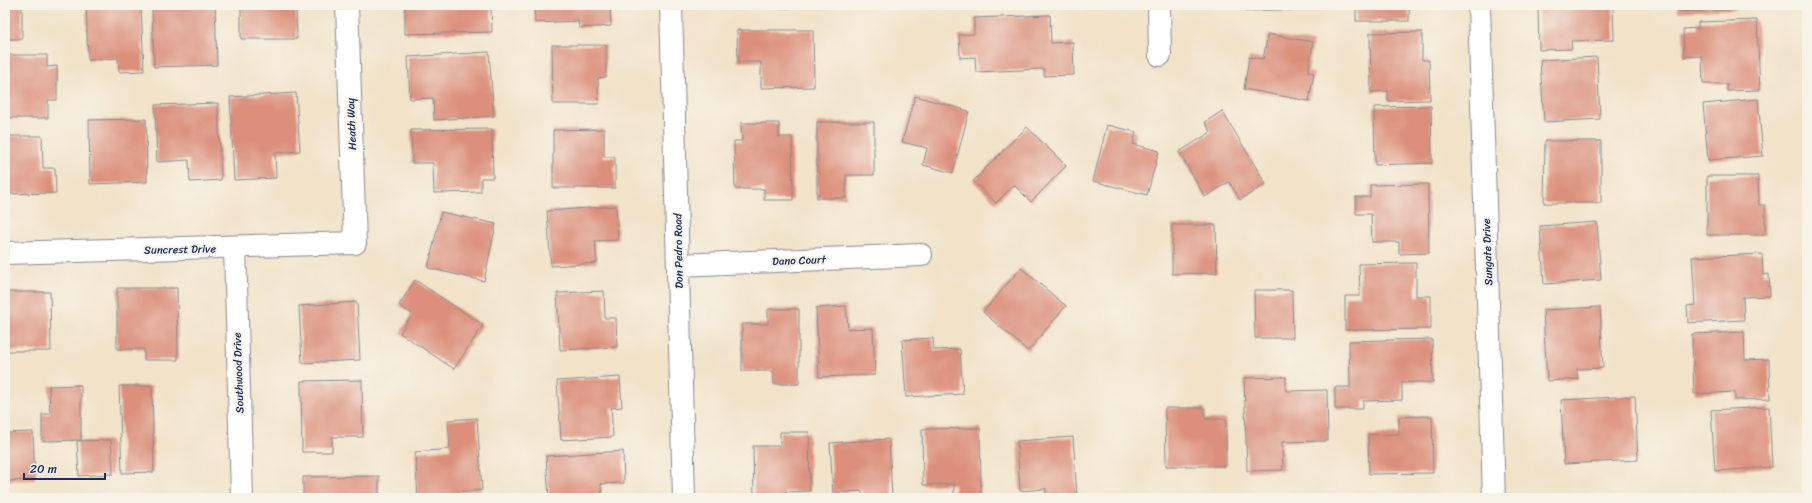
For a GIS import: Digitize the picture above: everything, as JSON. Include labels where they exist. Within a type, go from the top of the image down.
[{"type":"street","name":"Heath Way","points":[[347,5],[355,243]]},
{"type":"street","name":"Don Pedro Road","points":[[671,5],[684,498]]},
{"type":"street","points":[[1159,5],[1160,55]]},
{"type":"street","name":"Sungate Drive","points":[[1479,5],[1494,498]]},
{"type":"street","name":"Suncrest Drive","points":[[5,253],[355,243]]},
{"type":"street","name":"Southwood Drive","points":[[235,247],[242,498]]},
{"type":"street","name":"Dano Court","points":[[678,265],[921,255]]},
{"type":"building","points":[[5,5],[22,5],[22,39],[5,39]]},
{"type":"building","points":[[86,5],[141,5],[144,71],[119,72],[118,58],[88,60]]},
{"type":"building","points":[[215,5],[217,65],[154,67],[152,7]]},
{"type":"building","points":[[241,5],[296,5],[297,39],[241,39]]},
{"type":"building","points":[[405,5],[491,5],[492,32],[405,34]]},
{"type":"building","points":[[534,5],[610,5],[611,26],[579,28],[578,21],[535,23]]},
{"type":"building","points":[[736,5],[795,5],[795,8],[736,8]]},
{"type":"building","points":[[1246,5],[1292,5],[1292,10],[1246,10]]},
{"type":"building","points":[[1356,5],[1409,5],[1409,21],[1356,21]]},
{"type":"building","points":[[1562,5],[1613,5],[1614,40],[1571,41],[1572,49],[1539,50],[1538,7],[1562,7]]},
{"type":"building","points":[[1678,5],[1737,5],[1737,9],[1678,12]]},
{"type":"building","points":[[1050,15],[1051,43],[1073,42],[1074,75],[1044,76],[1044,69],[976,72],[975,57],[960,58],[959,35],[974,34],[974,18]]},
{"type":"building","points":[[1757,20],[1760,90],[1727,91],[1727,84],[1703,84],[1702,56],[1684,57],[1683,29],[1698,28],[1698,22]]},
{"type":"building","points":[[737,30],[813,30],[814,87],[761,88],[761,62],[738,62]]},
{"type":"building","points":[[1422,32],[1422,60],[1429,60],[1430,100],[1388,101],[1388,91],[1371,92],[1370,33]]},
{"type":"building","points":[[1268,34],[1313,42],[1308,72],[1314,73],[1309,101],[1244,89],[1249,57],[1263,59]]},
{"type":"building","points":[[552,45],[606,45],[606,77],[598,78],[599,104],[553,104]]},
{"type":"building","points":[[489,52],[494,116],[434,120],[433,98],[410,99],[408,57]]},
{"type":"building","points":[[5,55],[47,55],[47,67],[57,66],[57,100],[48,100],[48,118],[5,118]]},
{"type":"building","points":[[1597,57],[1600,119],[1544,122],[1540,60]]},
{"type":"building","points":[[296,93],[300,151],[275,153],[276,178],[234,180],[230,97]]},
{"type":"building","points":[[915,96],[969,111],[953,173],[923,165],[927,148],[902,142]]},
{"type":"building","points":[[1758,99],[1763,156],[1708,160],[1703,104]]},
{"type":"building","points":[[218,103],[221,180],[190,182],[189,160],[157,162],[155,105]]},
{"type":"building","points":[[1431,106],[1432,163],[1375,165],[1374,107]]},
{"type":"building","points":[[1222,111],[1266,184],[1240,200],[1229,182],[1205,197],[1179,152],[1211,132],[1205,122]]},
{"type":"building","points":[[146,119],[147,182],[90,184],[89,120]]},
{"type":"building","points":[[817,122],[874,122],[874,175],[846,175],[846,198],[817,198]]},
{"type":"building","points":[[741,123],[779,123],[779,137],[792,137],[793,200],[764,200],[764,189],[735,189],[734,141],[742,141]]},
{"type":"building","points":[[1107,125],[1136,132],[1133,144],[1159,151],[1147,195],[1093,181]]},
{"type":"building","points":[[1027,127],[1066,166],[1031,202],[1014,185],[996,203],[973,181]]},
{"type":"building","points":[[492,129],[493,178],[481,178],[481,192],[434,193],[433,163],[412,163],[411,130]]},
{"type":"building","points":[[604,129],[604,157],[615,157],[615,188],[553,188],[553,130]]},
{"type":"building","points":[[5,136],[42,136],[43,168],[55,168],[56,193],[5,194]]},
{"type":"building","points":[[1545,141],[1601,141],[1601,203],[1544,203]]},
{"type":"building","points":[[1707,176],[1758,176],[1759,205],[1765,205],[1765,235],[1707,235]]},
{"type":"building","points":[[1428,184],[1429,253],[1399,254],[1399,242],[1372,242],[1371,214],[1356,214],[1356,197],[1370,197],[1370,185]]},
{"type":"building","points":[[616,206],[618,240],[595,241],[597,263],[551,266],[547,211]]},
{"type":"building","points":[[441,212],[496,224],[484,281],[428,268]]},
{"type":"building","points":[[1597,222],[1601,280],[1544,284],[1540,226]]},
{"type":"building","points":[[1172,225],[1216,225],[1217,273],[1172,274]]},
{"type":"building","points":[[1762,254],[1763,275],[1769,274],[1770,296],[1743,297],[1744,320],[1688,323],[1687,306],[1695,305],[1692,257]]},
{"type":"building","points":[[1416,263],[1416,296],[1431,296],[1431,329],[1345,330],[1345,296],[1360,296],[1359,264]]},
{"type":"building","points":[[1021,268],[1066,306],[1028,351],[983,312]]},
{"type":"building","points":[[415,280],[483,325],[454,369],[400,333],[412,314],[399,305]]},
{"type":"building","points":[[117,288],[177,288],[178,360],[144,360],[144,349],[117,349]]},
{"type":"building","points":[[1254,290],[1292,290],[1293,338],[1255,338]]},
{"type":"building","points":[[604,291],[605,318],[616,318],[617,347],[560,350],[557,293]]},
{"type":"building","points":[[5,292],[50,292],[51,351],[5,351]]},
{"type":"building","points":[[357,302],[360,360],[302,363],[299,306]]},
{"type":"building","points":[[846,306],[848,329],[873,328],[875,375],[819,377],[816,308]]},
{"type":"building","points":[[1600,307],[1603,368],[1577,369],[1578,379],[1547,381],[1543,310]]},
{"type":"building","points":[[768,309],[799,309],[799,384],[774,384],[773,371],[742,371],[742,324],[768,324]]},
{"type":"building","points":[[1744,332],[1745,360],[1769,359],[1770,399],[1735,400],[1735,392],[1694,394],[1692,334]]},
{"type":"building","points":[[933,338],[934,350],[960,349],[963,394],[906,397],[902,340]]},
{"type":"building","points":[[1432,339],[1433,382],[1402,382],[1402,400],[1363,401],[1363,409],[1335,409],[1335,387],[1350,387],[1349,341]]},
{"type":"building","points":[[620,377],[622,407],[611,408],[613,437],[561,440],[557,381]]},
{"type":"building","points":[[1286,377],[1286,391],[1327,390],[1328,441],[1282,442],[1283,470],[1247,471],[1244,378]]},
{"type":"building","points":[[362,380],[363,437],[332,437],[332,452],[302,452],[301,381]]},
{"type":"building","points":[[81,385],[81,440],[42,441],[42,414],[50,414],[49,386]]},
{"type":"building","points":[[119,386],[152,386],[154,472],[122,473]]},
{"type":"building","points":[[1635,396],[1638,460],[1564,464],[1561,400]]},
{"type":"building","points":[[1769,407],[1772,467],[1715,471],[1711,410]]},
{"type":"building","points":[[1165,408],[1205,408],[1205,419],[1226,419],[1226,466],[1166,466]]},
{"type":"building","points":[[1432,416],[1433,473],[1369,474],[1368,435],[1399,434],[1399,417]]},
{"type":"building","points":[[477,418],[482,490],[458,492],[459,498],[418,498],[415,452],[450,449],[448,420]]},
{"type":"building","points":[[980,428],[981,498],[954,498],[954,484],[923,485],[922,429]]},
{"type":"building","points":[[33,432],[35,480],[5,481],[5,433]]},
{"type":"building","points":[[780,432],[809,432],[810,491],[785,492],[785,498],[754,498],[753,446],[780,446]]},
{"type":"building","points":[[1073,437],[1077,498],[1046,498],[1046,489],[1020,491],[1017,441]]},
{"type":"building","points":[[889,439],[892,498],[862,498],[862,491],[833,493],[830,443]]},
{"type":"building","points":[[111,440],[113,474],[79,476],[77,441]]},
{"type":"building","points":[[623,451],[624,483],[601,484],[602,498],[549,498],[546,456]]},
{"type":"building","points":[[379,476],[379,498],[303,498],[303,477]]}]
